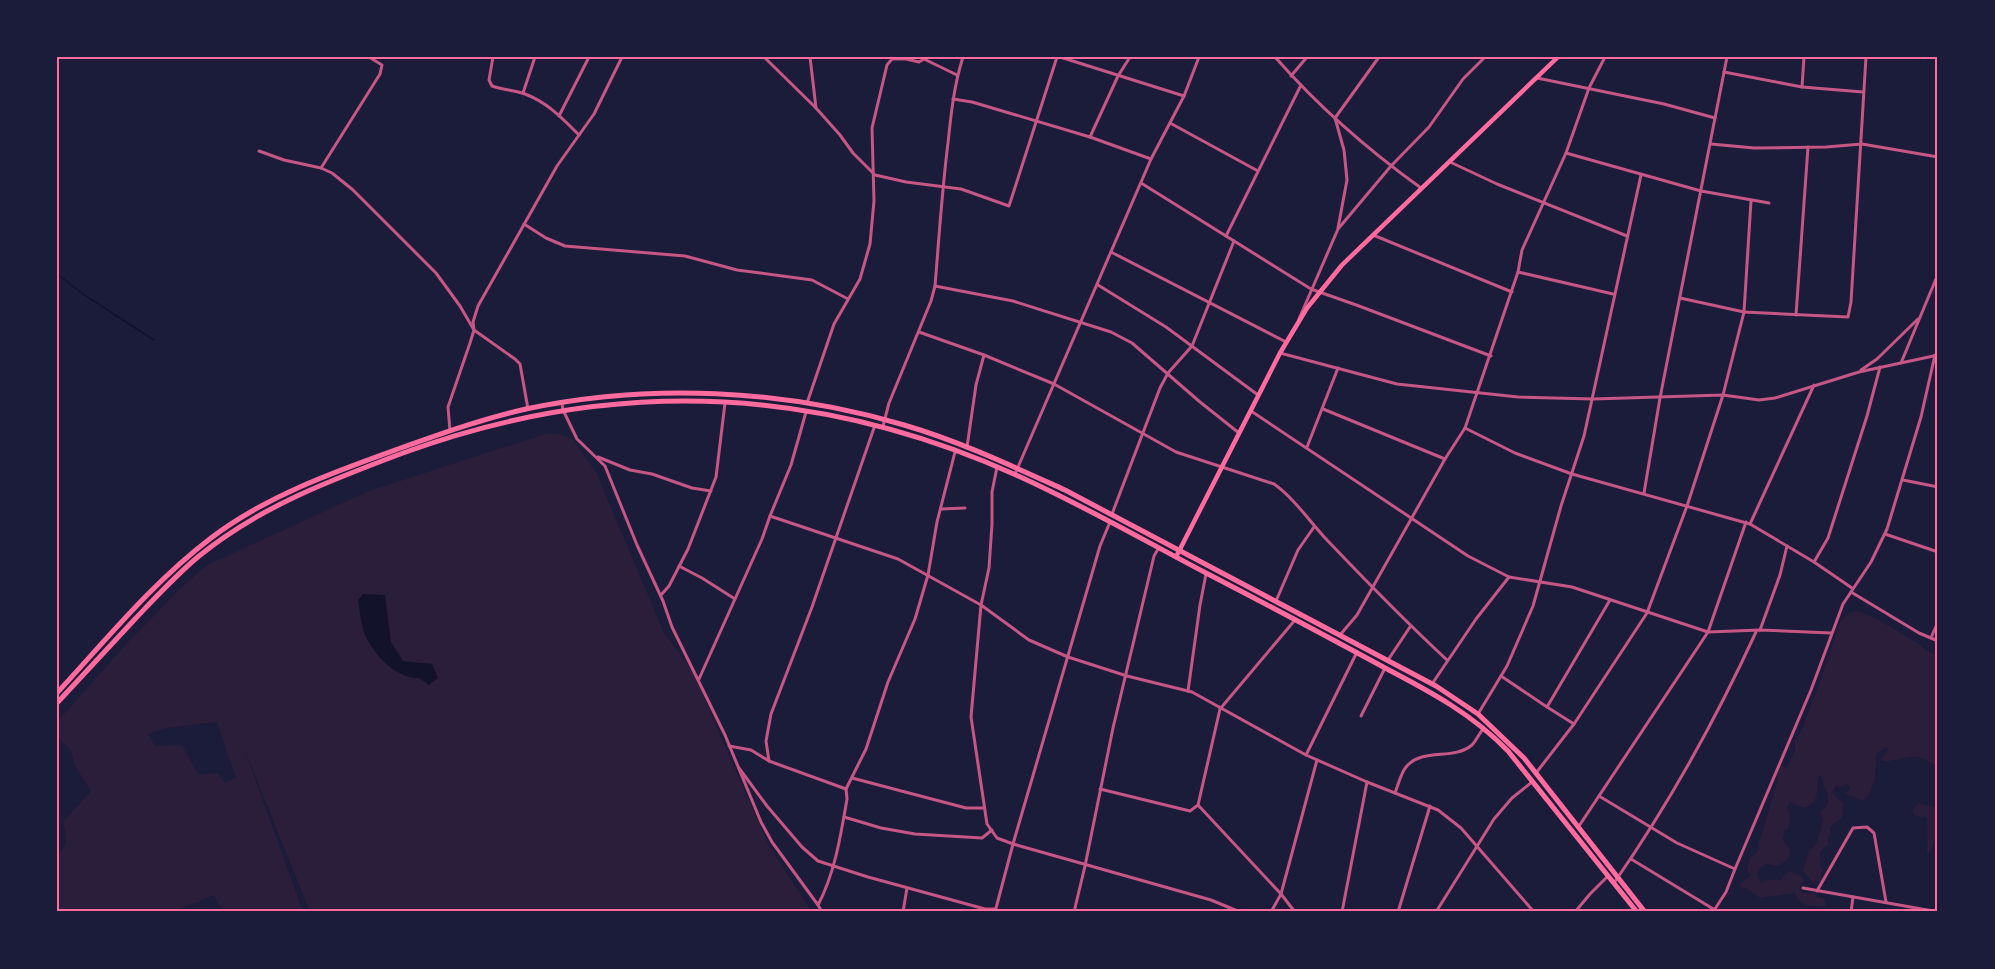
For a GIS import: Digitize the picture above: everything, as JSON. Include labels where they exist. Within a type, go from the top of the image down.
[{"type":"highway","points":[[57,703],[163,584],[238,527],[261,513],[310,490],[441,440],[563,406],[629,396],[692,393],[769,398],[884,423],[967,447],[1016,471],[1065,490],[1158,548],[1358,652],[1450,703],[1484,727],[1521,765],[1608,876],[1645,912]]},
{"type":"highway","points":[[57,693],[211,538],[243,516],[270,501],[352,465],[450,430],[528,409],[651,401],[807,406],[875,424],[884,423],[997,467],[1016,471]]},
{"type":"highway","points":[[1111,519],[1179,550],[1388,660],[1432,684],[1478,714],[1514,747],[1536,773],[1618,878],[1637,912]]},
{"type":"main road","points":[[1176,557],[1280,353],[1318,292],[1421,188],[1558,57]]},
{"type":"street","points":[[321,168],[382,70],[382,65],[369,57]]},
{"type":"street","points":[[494,57],[489,72],[489,84],[496,88],[523,93],[543,103],[579,135]]},
{"type":"street","points":[[523,93],[535,57]]},
{"type":"street","points":[[559,116],[589,57]]},
{"type":"street","points":[[450,430],[448,408],[474,330],[472,322],[478,306],[557,166],[606,93],[622,57]]},
{"type":"street","points":[[764,57],[816,108],[874,175],[943,188],[961,189],[1009,206],[1059,57],[1184,96]]},
{"type":"street","points":[[810,57],[816,108]]},
{"type":"street","points":[[884,423],[889,403],[920,332],[935,286],[953,99],[963,57]]},
{"type":"street","points":[[1090,137],[1118,76],[1130,57]]},
{"type":"street","points":[[1016,471],[1151,159],[1184,96],[1200,57]]},
{"type":"street","points":[[1275,57],[1291,76],[1335,118],[1391,166],[1421,188]]},
{"type":"street","points":[[1291,76],[1307,57]]},
{"type":"street","points":[[1335,118],[1379,57]]},
{"type":"street","points":[[1338,229],[1391,166],[1430,127],[1463,79],[1485,57]]},
{"type":"street","points":[[1340,635],[1357,615],[1445,459],[1465,428],[1512,292],[1522,250],[1566,153],[1589,88],[1605,57]]},
{"type":"street","points":[[1644,493],[1660,398],[1727,57]]},
{"type":"street","points":[[1802,87],[1804,57]]},
{"type":"street","points":[[1680,298],[1744,312],[1846,318],[1849,315],[1866,57]]},
{"type":"street","points":[[699,680],[762,539],[791,465],[807,406],[834,324],[860,279],[870,244],[873,221],[872,128],[887,65],[892,59],[919,62],[924,58],[957,75]]},
{"type":"street","points":[[1724,72],[1802,87],[1863,92]]},
{"type":"street","points":[[1535,78],[1589,88],[1716,118]]},
{"type":"street","points":[[1226,236],[1301,85]]},
{"type":"street","points":[[953,99],[972,102],[1090,137],[1151,159]]},
{"type":"street","points":[[1297,323],[1338,229],[1347,180],[1344,150],[1335,118]]},
{"type":"street","points":[[1170,123],[1258,171]]},
{"type":"street","points":[[1711,144],[1754,148],[1862,144],[1938,157]]},
{"type":"street","points":[[1796,315],[1808,147]]},
{"type":"street","points":[[259,150],[284,160],[321,168],[332,173],[353,190],[436,273],[474,330],[520,364],[528,409]]},
{"type":"street","points":[[1566,153],[1701,191],[1769,203]]},
{"type":"street","points":[[1449,161],[1544,203],[1628,236]]},
{"type":"street","points":[[1478,714],[1501,676],[1533,606],[1593,399],[1641,174]]},
{"type":"street","points":[[1141,183],[1311,290],[1491,356]]},
{"type":"street","points":[[1536,773],[1574,724],[1647,613],[1687,506],[1723,395],[1744,312],[1751,201]]},
{"type":"street","points":[[523,224],[546,238],[566,246],[685,256],[737,270],[812,280],[848,299]]},
{"type":"street","points":[[1373,235],[1512,292]]},
{"type":"street","points":[[735,762],[766,806],[802,847],[818,861],[907,888],[996,911],[1013,844],[1100,546],[1142,432],[1168,373],[1192,346],[1234,241]]},
{"type":"street","points":[[1111,252],[1286,342]]},
{"type":"street","points":[[1518,272],[1614,294]]},
{"type":"street","points":[[1901,363],[1938,274]]},
{"type":"street","points":[[1098,285],[1166,327],[1259,396]]},
{"type":"street","points":[[935,286],[1013,301],[1112,332],[1132,342],[1200,402],[1240,433]]},
{"type":"street","points":[[1859,372],[1877,359],[1920,317]]},
{"type":"street","points":[[920,332],[1054,384],[1176,452],[1274,484],[1410,627],[1447,660]]},
{"type":"street","points":[[1280,353],[1397,384],[1518,397],[1593,399],[1723,395],[1759,400],[1775,398],[1859,372],[1936,355],[1921,417],[1885,534],[1851,590],[1831,633],[1811,690],[1735,869],[1714,911],[1631,859]]},
{"type":"street","points":[[967,447],[976,385],[984,355]]},
{"type":"street","points":[[1814,562],[1828,538],[1868,416],[1880,367]]},
{"type":"street","points":[[1307,447],[1338,368]]},
{"type":"street","points":[[1579,827],[1708,632],[1748,523],[1815,385]]},
{"type":"street","points":[[661,595],[669,586],[688,549],[716,477],[726,402]]},
{"type":"street","points":[[563,406],[577,439],[605,466],[681,646],[699,680],[761,822],[772,842],[822,912]]},
{"type":"street","points":[[1323,409],[1445,459]]},
{"type":"street","points":[[1251,411],[1412,520],[1468,556],[1509,577],[1572,587],[1708,632],[1758,630],[1831,633]]},
{"type":"street","points":[[769,761],[766,741],[771,714],[875,424]]},
{"type":"street","points":[[1465,428],[1515,453],[1572,474],[1748,523],[1814,562],[1851,590],[1919,633],[1938,641]]},
{"type":"street","points":[[819,905],[826,890],[844,817],[846,789],[866,749],[888,682],[915,619],[928,575],[941,508],[956,450]]},
{"type":"street","points":[[595,456],[630,470],[652,474],[692,488],[711,491]]},
{"type":"street","points":[[997,467],[992,492],[988,568],[981,605],[971,717],[987,824],[998,838],[1013,844],[1211,900],[1240,912]]},
{"type":"street","points":[[1903,480],[1938,487]]},
{"type":"street","points":[[941,508],[965,508]]},
{"type":"street","points":[[770,516],[898,559],[981,605],[1029,640],[1068,657],[1127,676],[1188,691],[1306,755],[1430,806],[1461,828],[1534,912]]},
{"type":"street","points":[[1276,601],[1298,550],[1314,527]]},
{"type":"street","points":[[1885,534],[1938,552]]},
{"type":"street","points":[[1614,883],[1652,827],[1708,731],[1758,630],[1780,575],[1787,546]]},
{"type":"street","points":[[1074,912],[1113,728],[1154,556],[1158,548]]},
{"type":"street","points":[[679,566],[735,599]]},
{"type":"street","points":[[1188,691],[1200,605],[1207,573]]},
{"type":"street","points":[[1432,684],[1476,619],[1509,577]]},
{"type":"street","points":[[1547,706],[1610,600]]},
{"type":"street","points":[[1931,639],[1938,614]]},
{"type":"street","points":[[1100,789],[1190,811],[1198,805],[1220,709],[1296,620]]},
{"type":"street","points":[[1388,660],[1410,627]]},
{"type":"street","points":[[1306,755],[1358,652]]},
{"type":"street","points":[[1361,716],[1385,668]]},
{"type":"street","points":[[1501,676],[1574,724]]},
{"type":"street","points":[[1395,793],[1405,768],[1414,761],[1424,756],[1458,753],[1472,745],[1484,727]]},
{"type":"street","points":[[729,746],[751,750],[769,761],[846,789]]},
{"type":"street","points":[[1271,912],[1281,894],[1317,760]]},
{"type":"street","points":[[852,778],[966,808],[984,808]]},
{"type":"street","points":[[1436,912],[1476,845],[1512,798],[1533,781]]},
{"type":"street","points":[[1342,912],[1367,782]]},
{"type":"street","points":[[1599,796],[1677,843],[1735,869]]},
{"type":"street","points":[[1198,805],[1295,912]]},
{"type":"street","points":[[1398,912],[1430,806]]},
{"type":"street","points":[[844,817],[899,832],[932,836],[982,838],[992,830]]},
{"type":"street","points":[[1817,891],[1853,828],[1867,827],[1874,833],[1886,902]]},
{"type":"street","points":[[1575,912],[1608,876]]},
{"type":"street","points":[[903,912],[907,888]]},
{"type":"street","points":[[1803,888],[1933,911]]},
{"type":"street","points":[[1851,912],[1853,897]]},
{"type":"shaded area","points":[[548,433],[563,435],[573,440],[596,472],[664,633],[691,668],[769,846],[812,912],[310,912],[244,748],[303,912],[223,912],[214,895],[174,912],[57,912],[57,855],[61,852],[66,840],[63,822],[91,791],[75,766],[71,750],[57,737],[57,722],[129,641],[207,565],[369,491]],"holes":[[[217,722],[236,778],[224,783],[218,773],[198,774],[182,745],[155,746],[148,734],[167,728]]]},
{"type":"shaded area","points":[[363,594],[385,595],[391,642],[403,661],[432,664],[438,678],[429,685],[419,678],[403,675],[381,659],[370,644],[363,628],[358,600]]},
{"type":"shaded area","points":[[1855,611],[1878,620],[1930,653],[1938,655],[1938,768],[1916,757],[1883,761],[1881,758],[1886,754],[1888,749],[1886,747],[1876,754],[1875,780],[1867,799],[1861,800],[1843,793],[1849,791],[1847,784],[1842,787],[1836,786],[1832,793],[1843,803],[1843,814],[1830,828],[1828,844],[1820,852],[1820,865],[1823,870],[1820,881],[1813,883],[1803,871],[1809,850],[1813,848],[1819,837],[1823,820],[1820,813],[1828,804],[1827,791],[1821,775],[1819,776],[1817,795],[1813,803],[1803,808],[1790,802],[1787,807],[1790,815],[1788,830],[1785,830],[1783,839],[1790,851],[1788,860],[1778,866],[1766,864],[1759,869],[1757,875],[1761,883],[1767,880],[1782,880],[1784,875],[1790,871],[1802,876],[1804,882],[1800,890],[1805,893],[1815,893],[1817,897],[1825,899],[1826,906],[1804,904],[1800,902],[1795,893],[1760,898],[1746,888],[1739,887],[1751,875],[1747,871],[1749,859],[1759,850],[1759,843],[1777,783],[1778,768],[1782,765],[1786,768],[1795,751],[1795,741],[1802,730],[1840,622],[1849,613]]},
{"type":"shaded area","points":[[1938,800],[1935,839],[1930,852],[1927,853],[1926,816],[1918,816],[1913,810],[1918,803],[1935,807]]},
{"type":"waterway","points":[[57,274],[83,294],[154,340]]}]
